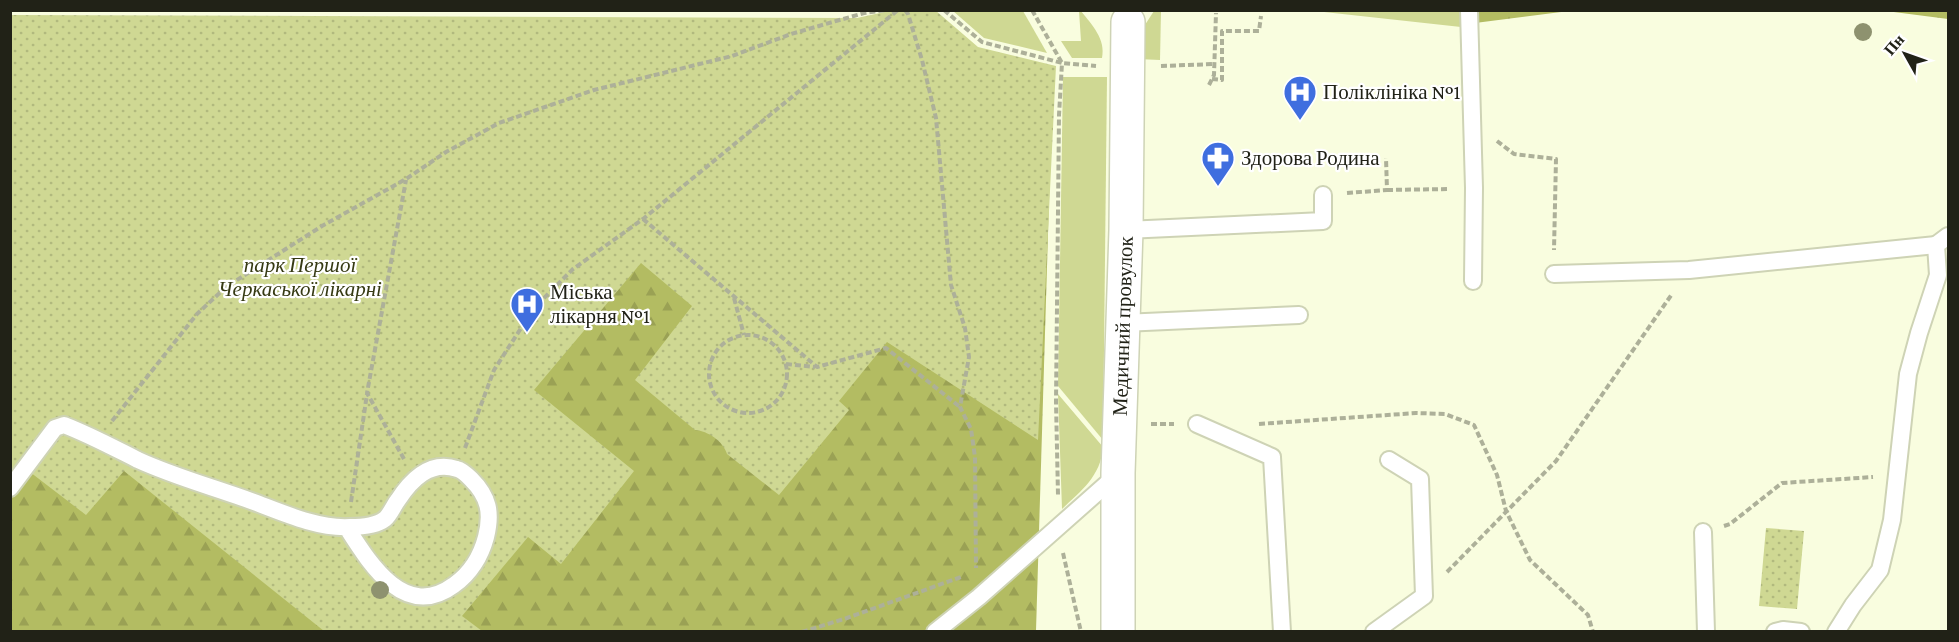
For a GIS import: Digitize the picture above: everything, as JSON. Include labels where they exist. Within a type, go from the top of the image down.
[{"type":"street","name":"Медичний провулок","points":[[1118,632],[1118,473],[1126,230],[1128,14]]},
{"type":"lane","points":[[1469,10],[1474,188],[1473,281]]},
{"type":"lane","points":[[1126,230],[1323,221],[1323,195]]},
{"type":"lane","points":[[1554,274],[1689,270],[1942,240],[1938,276],[1908,374],[1892,520],[1880,570],[1836,632]]},
{"type":"lane","points":[[1123,323],[1299,315]]},
{"type":"lane","points":[[1197,424],[1272,457],[1282,632]]},
{"type":"lane","points":[[10,488],[55,428],[64,425],[99,439],[139,460],[304,521],[347,528],[370,525],[386,519],[414,478],[424,472],[441,466],[458,469],[469,477],[486,497],[490,522],[484,546],[462,579],[448,590],[435,596],[418,597],[398,589],[384,578],[369,562],[347,528]]},
{"type":"lane","points":[[1374,632],[1424,596],[1420,479],[1389,460]]},
{"type":"lane","points":[[940,630],[1118,473]]},
{"type":"lane","points":[[1703,532],[1706,632]]},
{"type":"lane","points":[[1775,632],[1783,630],[1801,632]]},
{"type":"path","points":[[109,425],[197,314],[226,287],[322,226],[499,123],[594,90],[732,56],[791,34],[864,13],[886,10]]},
{"type":"path","points":[[458,469],[494,370],[534,308],[573,269],[643,219],[898,10]]},
{"type":"path","points":[[905,10],[922,60],[936,118],[951,285],[965,328],[969,357],[960,407]]},
{"type":"path","points":[[944,10],[982,42],[1062,63],[1103,66]]},
{"type":"path","points":[[1032,10],[1062,63],[1059,115],[1056,402],[1058,527],[1081,632]]},
{"type":"path","points":[[1209,85],[1214,64],[1216,13]]},
{"type":"path","points":[[1212,80],[1222,80],[1222,31],[1259,31],[1261,16]]},
{"type":"path","points":[[1161,66],[1214,64]]},
{"type":"path","points":[[1472,122],[1514,154],[1556,159],[1554,274]]},
{"type":"path","points":[[1386,158],[1387,190]]},
{"type":"path","points":[[347,528],[367,393],[406,179]]},
{"type":"path","points":[[1323,195],[1387,190],[1474,188]]},
{"type":"path","points":[[643,219],[817,367]]},
{"type":"path","points":[[1424,596],[1556,461],[1689,270]]},
{"type":"path","points":[[734,296],[744,335]]},
{"type":"path","points":[[744,335],[757,335],[768,340],[780,350],[786,364],[788,379],[783,393],[774,405],[762,412],[748,414],[734,412],[722,405],[709,381],[709,368],[713,356],[721,345],[732,338],[744,335]]},
{"type":"path","points":[[786,364],[817,367],[886,348],[960,407],[971,429],[975,457],[976,572],[802,632]]},
{"type":"path","points":[[367,393],[414,478]]},
{"type":"path","points":[[1703,532],[1730,524],[1782,483],[1897,475]]},
{"type":"path","points":[[748,632],[758,632]]},
{"type":"green space","name":"парк Першої Черкаської лікарні","points":[[935,10],[978,47],[1056,66],[1038,440],[887,342],[839,401],[849,410],[779,495],[727,454],[714,438],[705,432],[695,430],[635,380],[692,306],[641,263],[534,390],[634,471],[561,564],[528,537],[462,616],[482,631],[324,631],[124,471],[86,515],[26,469],[11,488],[11,15],[857,18],[889,11]]},
{"type":"green space","points":[[1475,10],[1569,11],[1475,23]]},
{"type":"green space","points":[[953,11],[1023,11],[1047,53],[984,38]]},
{"type":"green space","points":[[1079,11],[1100,38],[1102,58],[1072,58],[1061,41],[1081,41]]},
{"type":"green space","points":[[1154,11],[1161,11],[1160,60],[1137,59],[1139,34]]},
{"type":"green space","points":[[1315,11],[1461,11],[1461,27]]},
{"type":"green space","points":[[1886,11],[1948,11],[1948,19]]},
{"type":"green space","name":"парк Першої Черкаської лікарні","points":[[10,16],[1053,68],[1036,631],[11,631]]},
{"type":"green space","points":[[1063,77],[1107,77],[1103,440],[1058,386]]},
{"type":"green space","points":[[1058,394],[1103,447],[1094,475],[1062,509]]},
{"type":"green space","points":[[1766,528],[1804,531],[1797,609],[1759,606]]},
{"type":"place","name":"Поліклініка №1","points":[[1300,121]]},
{"type":"place","name":"Здорова Родина","points":[[1218,187]]},
{"type":"place","name":"Міська лікарня №1","points":[[527,333]]}]
